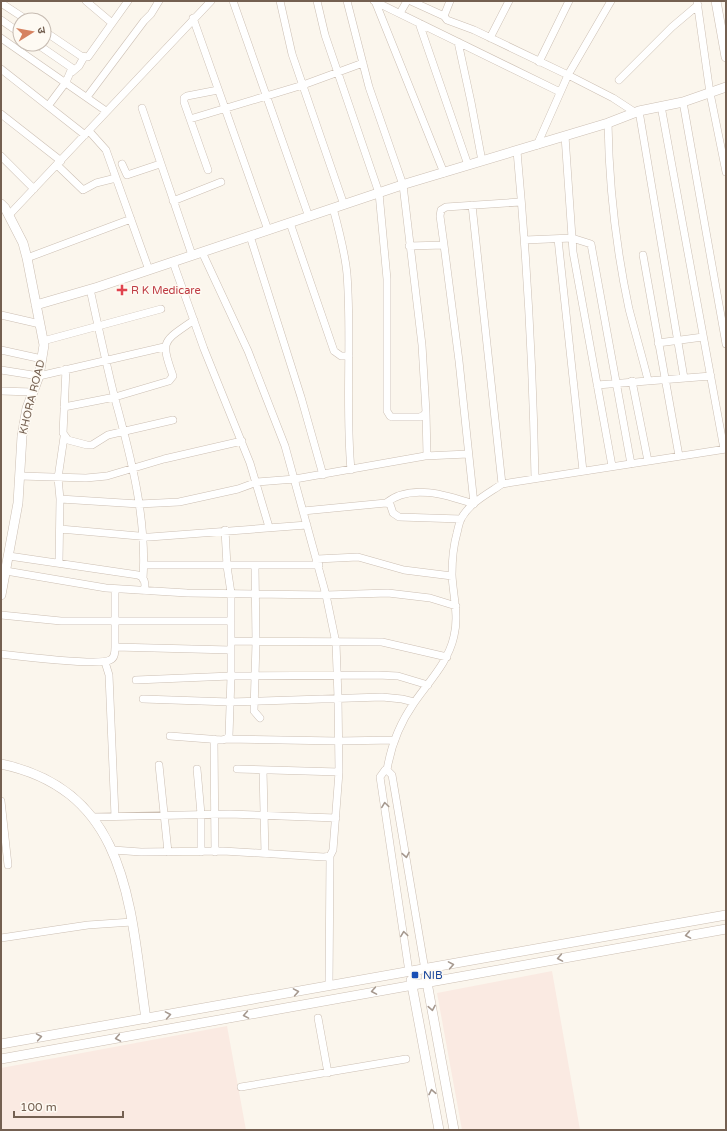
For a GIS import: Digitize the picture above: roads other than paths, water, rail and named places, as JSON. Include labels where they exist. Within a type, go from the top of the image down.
[{"type":"street","points":[[86,1],[112,23]]},
{"type":"street","points":[[48,106],[72,72],[80,66],[84,57],[91,54],[128,1]]},
{"type":"street","points":[[87,97],[144,21],[151,14],[159,1]]},
{"type":"street","points":[[4,210],[34,189],[193,18],[211,1]]},
{"type":"street","points":[[233,1],[309,217]]},
{"type":"street","points":[[280,1],[292,54],[344,205]]},
{"type":"street","points":[[317,1],[325,35],[379,193],[387,279],[387,411],[390,416],[420,417],[424,416],[426,412]]},
{"type":"street","points":[[348,1],[363,63],[403,185],[409,246],[422,345],[427,456]]},
{"type":"street","points":[[374,1],[560,92]]},
{"type":"street","points":[[374,1],[444,173]]},
{"type":"street","points":[[400,14],[407,1]]},
{"type":"street","points":[[411,1],[444,16],[447,20],[490,38],[568,75],[637,112],[684,378]]},
{"type":"street","points":[[444,16],[450,1]]},
{"type":"street","points":[[490,38],[509,1]]},
{"type":"street","points":[[539,62],[569,1]]},
{"type":"street","points":[[537,145],[568,75],[611,1]]},
{"type":"street","points":[[716,1],[726,57]]},
{"type":"street","points":[[1,3],[15,12]]},
{"type":"street","points":[[619,80],[698,3]]},
{"type":"street","points":[[698,3],[710,93],[726,172]]},
{"type":"street","points":[[193,18],[268,230]]},
{"type":"street","points":[[1,20],[12,28]]},
{"type":"street","points":[[419,23],[468,166]]},
{"type":"street","points":[[52,36],[84,57]]},
{"type":"street","points":[[1,38],[66,82],[106,112]]},
{"type":"street","points":[[458,42],[482,161]]},
{"type":"street","points":[[49,52],[71,66],[72,72]]},
{"type":"street","points":[[190,119],[303,85],[363,63]]},
{"type":"street","points":[[1,69],[48,106],[87,133],[106,150],[149,270]]},
{"type":"street","points":[[36,305],[149,270],[403,185],[608,123],[637,112],[683,102],[726,87]]},
{"type":"street","points":[[208,170],[184,98],[187,96],[218,90]]},
{"type":"street","points":[[683,102],[726,344]]},
{"type":"street","points":[[439,1130],[412,984],[380,777],[382,773],[387,770],[390,752],[399,727],[414,702],[428,685],[447,657],[454,635],[456,606],[452,576],[453,548],[461,519],[474,504],[502,484],[725,449],[661,106]]},
{"type":"street","points":[[142,108],[192,255]]},
{"type":"street","points":[[1,114],[59,163],[83,190],[103,181],[116,178]]},
{"type":"street","points":[[608,123],[610,169],[619,249],[629,308],[648,380]]},
{"type":"street","points":[[566,136],[572,238],[580,296],[612,466]]},
{"type":"street","points":[[517,151],[531,330],[536,478]]},
{"type":"street","points":[[1,156],[34,189]]},
{"type":"street","points":[[122,164],[127,175],[160,164]]},
{"type":"street","points":[[173,202],[221,182]]},
{"type":"street","points":[[474,504],[459,361],[440,216],[442,210],[446,207],[521,202]]},
{"type":"street","points":[[472,205],[502,484]]},
{"type":"street","points":[[333,208],[344,250],[347,273],[349,356],[348,409],[351,470]]},
{"type":"street","name":"KHORA ROAD","points":[[1,592],[18,503],[22,436],[27,408],[39,376],[43,341],[23,243],[4,210]]},
{"type":"street","points":[[27,258],[131,219]]},
{"type":"street","points":[[290,223],[334,351],[341,356],[349,356]]},
{"type":"street","points":[[250,236],[301,397],[323,475]]},
{"type":"street","points":[[525,240],[572,238],[588,242],[592,248],[631,464]]},
{"type":"street","points":[[558,239],[582,471]]},
{"type":"street","points":[[409,246],[444,245]]},
{"type":"street","points":[[202,252],[248,350],[271,406],[295,479],[318,562],[336,643],[339,772],[333,850],[330,856],[329,986]]},
{"type":"street","points":[[643,255],[679,456]]},
{"type":"street","points":[[173,262],[257,482],[269,527]]},
{"type":"street","points":[[90,289],[124,432],[139,504],[143,537],[143,579],[145,591]]},
{"type":"street","points":[[43,341],[161,309]]},
{"type":"street","points":[[1,315],[40,324]]},
{"type":"street","points":[[64,406],[115,397],[172,379],[164,347],[169,338],[194,320]]},
{"type":"street","points":[[658,343],[703,337]]},
{"type":"street","points":[[1,370],[39,376],[164,347]]},
{"type":"street","points":[[1,350],[42,359]]},
{"type":"street","points":[[59,563],[60,499],[58,478],[64,437],[66,369]]},
{"type":"street","points":[[597,385],[664,378],[711,376]]},
{"type":"street","points":[[632,381],[648,461]]},
{"type":"street","points":[[1,391],[32,392]]},
{"type":"street","points":[[64,437],[74,442],[92,445],[103,437],[173,420]]},
{"type":"street","points":[[20,476],[86,478],[108,476],[242,441]]},
{"type":"street","points":[[60,499],[139,504],[179,502],[238,489],[257,482],[323,475],[427,456],[468,454]]},
{"type":"street","points":[[303,511],[386,503],[398,495],[424,492],[440,494],[474,504]]},
{"type":"street","points":[[386,503],[392,506],[393,513],[399,517],[461,519]]},
{"type":"street","points":[[60,529],[143,537],[174,536],[225,530],[307,525]]},
{"type":"street","points":[[225,530],[227,566],[231,594],[229,736],[226,739]]},
{"type":"street","points":[[9,556],[138,575],[143,579]]},
{"type":"street","points":[[144,565],[255,566],[318,562],[358,557],[404,570],[452,576]]},
{"type":"street","points":[[255,566],[256,642],[254,711],[260,718]]},
{"type":"street","points":[[6,571],[71,584],[115,589],[231,594],[326,595],[360,593],[411,595],[430,598],[456,606]]},
{"type":"street","points":[[1,654],[105,662],[112,660],[115,655],[116,647],[115,589]]},
{"type":"street","points":[[1,615],[61,621],[231,621]]},
{"type":"street","points":[[231,641],[336,643],[382,642],[447,657]]},
{"type":"street","points":[[116,647],[231,650]]},
{"type":"street","points":[[105,662],[109,675],[115,816]]},
{"type":"street","points":[[136,680],[231,676],[398,676],[428,685]]},
{"type":"street","points":[[143,699],[230,702],[387,697],[414,702]]},
{"type":"street","points":[[170,736],[214,739],[338,741],[395,740]]},
{"type":"street","points":[[214,739],[215,852]]},
{"type":"street","points":[[1,764],[19,768],[43,777],[56,784],[81,804],[92,816],[113,850],[128,899],[146,1019]]},
{"type":"street","points":[[159,765],[168,852]]},
{"type":"street","points":[[197,769],[201,814],[200,852]]},
{"type":"street","points":[[237,769],[339,772]]},
{"type":"street","points":[[263,770],[265,854]]},
{"type":"street","points":[[387,770],[392,775],[454,1130]]},
{"type":"street","points":[[1,801],[8,865]]},
{"type":"street","points":[[92,816],[215,814],[336,818]]},
{"type":"street","points":[[113,850],[141,852],[215,852],[324,857],[330,856]]},
{"type":"street","points":[[1,1044],[726,916]]},
{"type":"street","points":[[1,938],[81,926],[132,922]]},
{"type":"street","points":[[1,1059],[412,984],[726,929]]},
{"type":"street","points":[[318,1018],[328,1073]]},
{"type":"street","points":[[241,1087],[406,1059]]},
{"type":"place","name":"R K Medicare","points":[[122,290]]},
{"type":"place","name":"NIB","points":[[415,975]]}]
